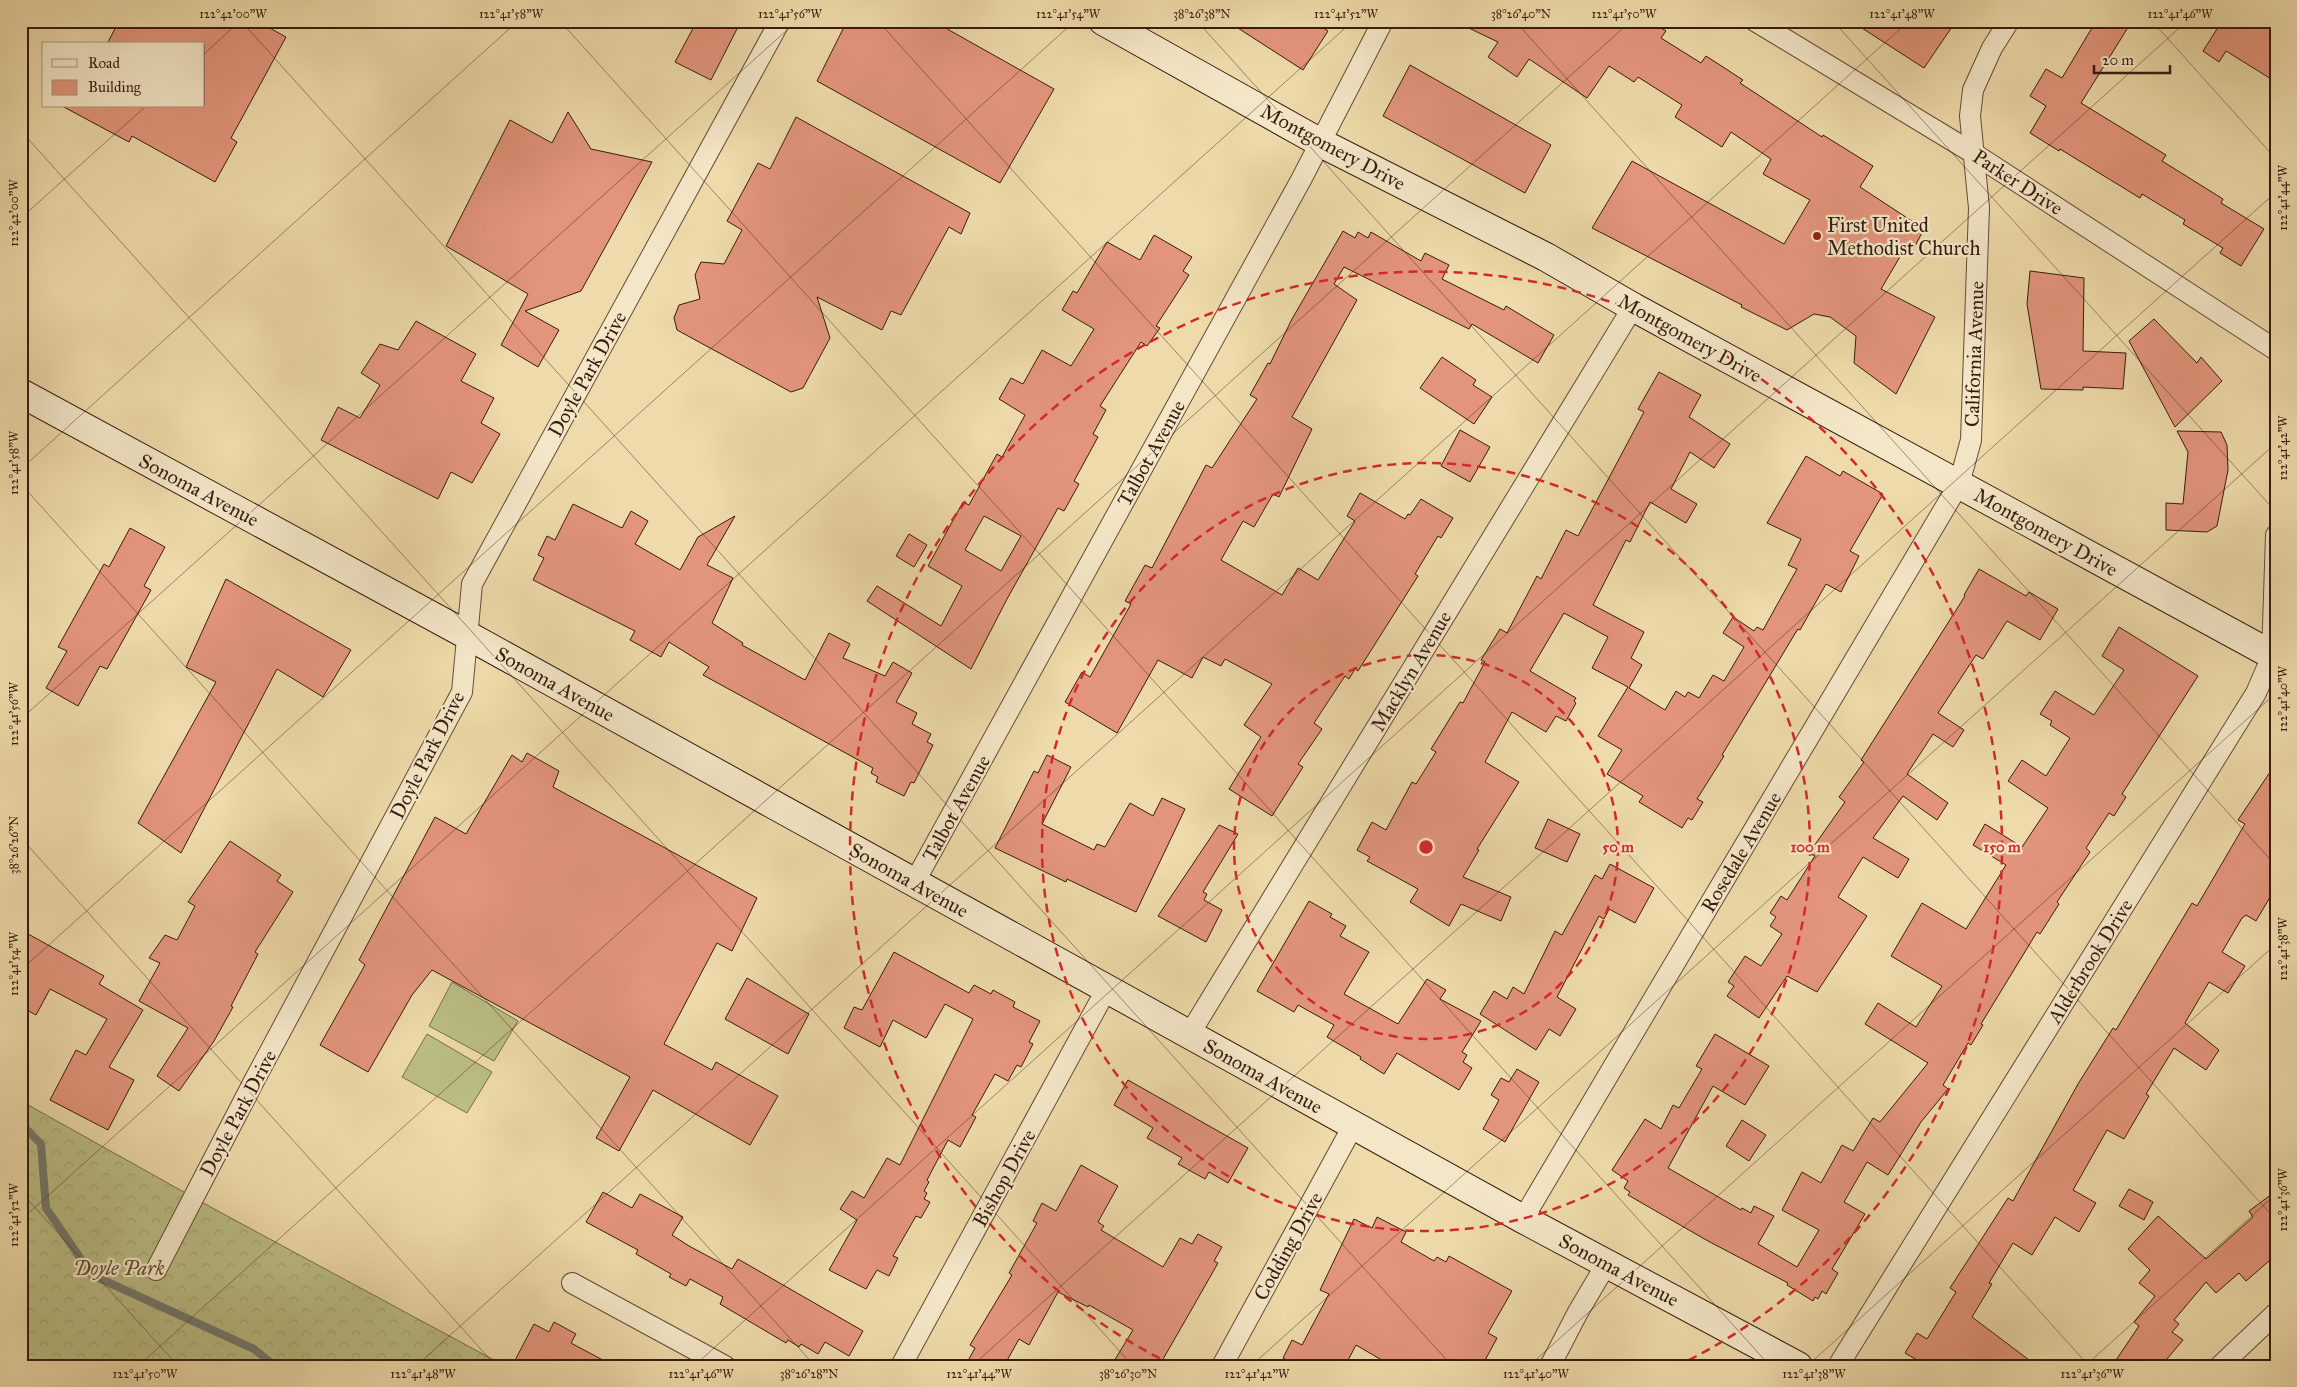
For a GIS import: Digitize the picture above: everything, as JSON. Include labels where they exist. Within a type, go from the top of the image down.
[{"type":"street","name":"Doyle Park Drive","points":[[156,1270],[254,1081],[462,692],[472,584],[780,21]]},
{"type":"street","name":"Montgomery Drive","points":[[1103,21],[1321,143],[1546,257],[1633,307],[2274,656]]},
{"type":"street","name":"Talbot Avenue","points":[[914,883],[1321,143],[1383,21]]},
{"type":"street","name":"Parker Drive","points":[[1756,21],[1973,153],[2276,350]]},
{"type":"street","name":"California Avenue","points":[[1959,484],[1971,440],[1973,412],[1979,208],[1970,116],[1973,90],[1992,48],[2009,21]]},
{"type":"street","name":"Macklyn Avenue","points":[[1189,1035],[1633,307]]},
{"type":"street","name":"Sonoma Avenue","points":[[21,393],[467,635],[1353,1126],[1798,1366]]},
{"type":"street","name":"Rosedale Avenue","points":[[1523,1219],[1959,484]]},
{"type":"street","name":"Alderbrook Drive","points":[[1838,1366],[2256,693],[2274,656],[2276,535]]},
{"type":"street","name":"Bishop Drive","points":[[901,1366],[1106,990]]},
{"type":"street","name":"Codding Drive","points":[[1222,1366],[1353,1126]]},
{"type":"street","points":[[1550,1366],[1578,1312],[1607,1263]]},
{"type":"street","points":[[572,1283],[726,1366]]},
{"type":"street","points":[[2220,1366],[2276,1313]]},
{"type":"green space","points":[[452,982],[518,1021],[494,1061],[429,1026]]},
{"type":"green space","points":[[427,1034],[492,1072],[467,1113],[402,1077]]},
{"type":"green space","name":"Doyle Park","points":[[21,1101],[216,1210],[505,1366],[21,1366]]},
{"type":"building","points":[[119,21],[257,21],[286,37],[231,138],[237,142],[215,182],[132,136],[129,142],[66,108],[205,108],[205,42],[108,42]]},
{"type":"building","points":[[697,21],[741,21],[711,80],[675,62]]},
{"type":"building","points":[[847,21],[933,21],[1054,89],[1000,183],[817,81]]},
{"type":"building","points":[[1227,21],[1313,21],[1328,31],[1303,70]]},
{"type":"building","points":[[1454,21],[1650,21],[1666,31],[1661,38],[1701,63],[1706,56],[1743,80],[1740,83],[1822,137],[1823,135],[1873,166],[1860,187],[1924,229],[1914,248],[1908,243],[1881,289],[1935,317],[1896,394],[1854,363],[1856,336],[1830,317],[1814,314],[1787,330],[1592,228],[1632,161],[1784,244],[1810,200],[1763,174],[1771,159],[1731,132],[1722,147],[1675,117],[1682,105],[1638,77],[1634,82],[1609,66],[1587,98],[1529,59],[1517,77],[1488,57],[1498,42]]},
{"type":"building","points":[[1851,21],[1956,21],[1924,68]]},
{"type":"building","points":[[2096,21],[2132,21],[2081,103],[2166,155],[2162,161],[2223,199],[2221,203],[2264,229],[2241,266],[2220,253],[2223,248],[2183,224],[2185,220],[2142,194],[2140,198],[2030,133],[2046,106],[2030,96],[2046,69],[2062,78]]},
{"type":"building","points":[[2222,21],[2276,21],[2276,82],[2226,51],[2219,62],[2203,51]]},
{"type":"building","points":[[1410,65],[1551,145],[1525,193],[1383,116]]},
{"type":"building","points":[[568,112],[591,149],[652,162],[581,291],[525,311],[559,330],[538,367],[501,345],[528,294],[446,246],[510,120],[552,143]]},
{"type":"building","points":[[796,117],[970,213],[961,234],[949,227],[901,315],[891,311],[882,330],[817,297],[830,338],[803,388],[791,392],[677,330],[674,318],[679,305],[700,299],[695,275],[701,262],[724,264],[742,230],[727,221],[758,163],[770,169]]},
{"type":"building","points":[[1343,231],[1355,238],[1358,232],[1368,238],[1371,232],[1421,261],[1425,253],[1449,265],[1442,279],[1504,310],[1506,306],[1554,335],[1538,363],[1472,324],[1469,329],[1344,267],[1334,284],[1357,300],[1292,417],[1312,429],[1279,497],[1273,494],[1254,527],[1243,521],[1221,560],[1282,595],[1298,568],[1318,580],[1355,521],[1347,516],[1360,493],[1405,519],[1421,499],[1453,518],[1441,538],[1438,536],[1415,574],[1418,576],[1358,671],[1355,669],[1349,679],[1345,676],[1314,723],[1322,729],[1298,764],[1303,767],[1272,816],[1229,789],[1261,737],[1244,725],[1272,684],[1225,659],[1221,666],[1203,657],[1192,678],[1158,660],[1117,733],[1065,702],[1082,672],[1090,677],[1131,604],[1125,601],[1145,565],[1152,568],[1206,465],[1212,468],[1257,399],[1250,395],[1268,363],[1270,364],[1292,319]]},
{"type":"building","points":[[1154,235],[1192,257],[1183,271],[1189,275],[1156,326],[1160,328],[1147,346],[1141,342],[1100,406],[1106,410],[1093,434],[1098,437],[1074,481],[1079,484],[1064,511],[1058,508],[1007,599],[971,669],[867,601],[877,586],[941,626],[962,586],[928,566],[963,502],[969,505],[997,454],[1002,457],[1025,415],[999,399],[1011,378],[1023,384],[1042,350],[1071,366],[1094,329],[1062,310],[1073,291],[1077,293],[1107,242],[1140,260]],"holes":[[[984,516],[1021,536],[1001,571],[965,550]]]},
{"type":"building","points":[[2030,271],[2084,278],[2083,351],[2126,353],[2123,389],[2083,387],[2083,390],[2041,389],[2027,304]]},
{"type":"building","points":[[2154,319],[2197,363],[2201,357],[2222,381],[2175,427],[2129,341]]},
{"type":"building","points":[[416,321],[476,354],[461,381],[494,398],[481,423],[500,434],[472,483],[451,472],[438,499],[321,440],[338,407],[360,418],[380,385],[361,373],[380,344],[398,350]]},
{"type":"building","points":[[1442,357],[1476,380],[1473,385],[1492,397],[1474,424],[1420,388]]},
{"type":"building","points":[[1659,372],[1701,395],[1689,417],[1730,444],[1714,468],[1690,452],[1671,489],[1697,504],[1686,523],[1650,502],[1630,542],[1626,540],[1593,605],[1644,632],[1631,658],[1642,665],[1629,688],[1665,710],[1676,691],[1685,697],[1688,692],[1699,698],[1713,675],[1724,681],[1744,647],[1723,633],[1733,617],[1754,631],[1757,627],[1763,630],[1797,569],[1788,565],[1801,539],[1767,523],[1806,456],[1840,476],[1843,471],[1883,494],[1850,551],[1859,556],[1841,592],[1826,584],[1697,799],[1703,802],[1692,820],[1688,818],[1682,828],[1639,802],[1643,796],[1607,774],[1622,750],[1598,736],[1628,687],[1592,668],[1608,637],[1564,613],[1530,671],[1576,698],[1574,701],[1576,703],[1566,721],[1556,716],[1546,732],[1512,712],[1485,762],[1519,782],[1477,849],[1479,850],[1463,877],[1511,897],[1501,921],[1461,904],[1449,926],[1410,902],[1418,889],[1367,861],[1370,857],[1357,850],[1372,822],[1386,830],[1412,782],[1416,784],[1436,752],[1431,749],[1460,702],[1463,703],[1485,662],[1481,660],[1500,629],[1507,633],[1537,576],[1541,579],[1566,530],[1578,536],[1644,412],[1638,409]]},
{"type":"building","points":[[1460,430],[1490,447],[1470,482],[1441,466]]},
{"type":"building","points":[[2177,431],[2221,432],[2227,445],[2228,470],[2217,526],[2207,532],[2166,530],[2166,503],[2183,504],[2188,452]]},
{"type":"building","points":[[573,504],[622,528],[631,511],[648,521],[635,544],[680,570],[698,537],[735,516],[707,565],[733,578],[712,623],[743,643],[742,645],[805,680],[829,633],[850,644],[843,658],[885,676],[893,662],[912,673],[896,702],[917,713],[912,724],[931,734],[927,742],[933,745],[914,783],[911,782],[904,796],[876,782],[878,777],[871,773],[873,768],[703,675],[709,667],[669,642],[661,657],[630,640],[635,631],[533,580],[544,558],[538,555],[547,536],[555,540]]},
{"type":"building","points":[[130,528],[165,547],[144,586],[151,590],[107,669],[100,666],[78,706],[46,688],[67,651],[58,647],[104,564],[109,567]]},
{"type":"building","points":[[909,534],[927,545],[914,567],[896,556]]},
{"type":"building","points":[[1979,569],[2026,596],[2029,592],[2058,609],[2040,640],[2007,621],[1983,659],[1976,655],[1938,713],[1964,730],[1953,747],[1933,734],[1907,774],[1948,803],[1937,820],[1903,796],[1873,838],[1909,859],[1898,878],[1863,857],[1838,897],[1867,916],[1817,992],[1787,976],[1759,1018],[1727,996],[1734,986],[1728,982],[1745,956],[1761,966],[1782,934],[1770,926],[1776,917],[1770,913],[1781,896],[1787,900],[1815,856],[1809,853],[1845,802],[1839,797],[1864,762],[1861,760],[1965,596]]},
{"type":"building","points":[[226,579],[351,650],[323,697],[277,669],[181,853],[138,823],[216,682],[186,667]]},
{"type":"building","points":[[2119,627],[2198,676],[2122,794],[2126,797],[2114,816],[2109,813],[2086,848],[2090,852],[2057,902],[2059,904],[2040,934],[2037,932],[1981,1024],[1983,1025],[1971,1045],[1968,1043],[1943,1085],[1948,1089],[1921,1122],[1888,1175],[1867,1162],[1844,1202],[1865,1214],[1832,1269],[1838,1273],[1826,1294],[1822,1291],[1818,1299],[1815,1297],[1813,1301],[1787,1285],[1788,1283],[1708,1241],[1628,1195],[1630,1192],[1624,1188],[1628,1181],[1612,1170],[1645,1119],[1661,1129],[1673,1105],[1679,1108],[1702,1069],[1696,1066],[1715,1034],[1769,1066],[1745,1105],[1713,1086],[1668,1168],[1741,1210],[1742,1208],[1751,1213],[1754,1206],[1774,1216],[1758,1244],[1797,1267],[1819,1230],[1782,1210],[1802,1172],[1821,1183],[1842,1145],[1853,1151],[1873,1118],[1880,1122],[1928,1063],[1865,1024],[1878,1003],[1916,1027],[1942,986],[1891,956],[1922,903],[1966,929],[2006,865],[1973,845],[1985,824],[2022,847],[2048,808],[2008,781],[2022,760],[2046,776],[2070,738],[2050,725],[2052,721],[2040,714],[2055,691],[2094,715],[2124,670],[2102,656]]},
{"type":"building","points":[[527,753],[559,771],[553,787],[757,898],[732,951],[717,943],[664,1044],[712,1070],[716,1062],[778,1096],[750,1145],[653,1090],[619,1151],[596,1138],[630,1077],[432,970],[412,995],[368,1072],[320,1045],[365,965],[359,960],[435,817],[466,834],[512,755],[522,762]]},
{"type":"building","points":[[1047,755],[1071,767],[1042,824],[1094,850],[1097,844],[1105,847],[1130,803],[1153,816],[1162,798],[1185,809],[1136,912],[1067,879],[1066,882],[995,848],[1034,771],[1038,773]]},
{"type":"building","points":[[2276,763],[2276,887],[2256,921],[2246,915],[2242,918],[2222,952],[2245,966],[2228,993],[2209,982],[2185,1023],[2219,1050],[2206,1070],[2174,1048],[2146,1094],[2149,1096],[2124,1139],[2107,1130],[2073,1190],[2096,1203],[2079,1232],[2055,1217],[2032,1255],[2013,1243],[1989,1283],[1992,1284],[1972,1317],[2037,1366],[1927,1366],[1905,1353],[1917,1333],[1927,1339],[1956,1292],[1950,1288],[2008,1198],[2013,1201],[2078,1084],[2113,1028],[2116,1030],[2192,903],[2197,906],[2245,824],[2238,820]]},
{"type":"building","points":[[1548,819],[1580,834],[1567,862],[1535,848]]},
{"type":"building","points":[[1219,825],[1238,834],[1203,892],[1207,894],[1204,900],[1222,910],[1206,942],[1158,916]]},
{"type":"building","points":[[230,841],[281,875],[277,881],[293,892],[255,952],[258,954],[231,1006],[233,1007],[214,1041],[179,1091],[157,1076],[188,1028],[139,1001],[160,963],[149,958],[165,935],[177,940],[195,906],[188,902]]},
{"type":"building","points":[[1610,864],[1654,888],[1635,923],[1609,909],[1604,919],[1599,916],[1557,997],[1576,1009],[1560,1036],[1549,1029],[1536,1050],[1480,1014],[1494,991],[1507,999],[1513,987],[1524,994],[1555,931],[1562,935],[1595,875],[1602,879]]},
{"type":"building","points":[[1309,901],[1332,914],[1330,917],[1346,926],[1340,936],[1369,952],[1344,994],[1398,1024],[1427,979],[1446,990],[1440,999],[1481,1021],[1462,1052],[1467,1055],[1463,1062],[1472,1068],[1459,1090],[1397,1053],[1384,1074],[1360,1059],[1361,1057],[1327,1037],[1334,1025],[1298,1005],[1294,1012],[1257,991]]},
{"type":"building","points":[[21,930],[104,976],[99,984],[143,1010],[109,1067],[134,1080],[108,1130],[50,1100],[76,1050],[86,1055],[107,1019],[50,989],[36,1015],[21,1007]]},
{"type":"building","points":[[894,952],[969,993],[974,985],[991,994],[993,990],[1015,1002],[1013,1007],[1040,1021],[1029,1042],[1033,1044],[1021,1067],[1017,1065],[1008,1081],[995,1074],[972,1115],[976,1117],[960,1147],[948,1140],[927,1180],[929,1182],[924,1191],[927,1193],[924,1199],[930,1202],[921,1218],[916,1216],[893,1256],[898,1258],[889,1276],[877,1270],[866,1289],[829,1270],[857,1220],[840,1209],[852,1191],[864,1198],[887,1158],[900,1165],[973,1019],[945,1004],[926,1038],[893,1020],[880,1047],[844,1028],[854,1007],[862,1010]]},
{"type":"building","points":[[747,978],[809,1014],[788,1054],[725,1019]]},
{"type":"building","points":[[1517,1069],[1539,1082],[1505,1142],[1483,1129],[1499,1100],[1491,1095],[1501,1078],[1509,1082]]},
{"type":"building","points":[[1128,1080],[1248,1148],[1228,1183],[1209,1172],[1205,1179],[1178,1164],[1182,1158],[1147,1138],[1153,1128],[1114,1105]]},
{"type":"building","points":[[1742,1120],[1766,1135],[1749,1161],[1726,1146]]},
{"type":"building","points":[[1081,1165],[1118,1186],[1098,1222],[1104,1226],[1101,1230],[1163,1267],[1180,1238],[1192,1244],[1198,1234],[1222,1247],[1214,1261],[1218,1263],[1159,1366],[1111,1366],[1133,1330],[1089,1305],[1088,1307],[1058,1292],[1029,1345],[1019,1339],[1004,1366],[965,1366],[975,1348],[970,1345],[1012,1275],[1009,1273],[1037,1223],[1033,1221],[1042,1203],[1056,1211]]},
{"type":"building","points":[[2129,1189],[2153,1202],[2144,1220],[2119,1206]]},
{"type":"building","points":[[2276,1191],[2276,1255],[2246,1281],[2239,1273],[2216,1293],[2206,1282],[2174,1320],[2179,1324],[2172,1332],[2183,1340],[2161,1366],[2112,1366],[2139,1326],[2134,1322],[2155,1296],[2139,1283],[2150,1270],[2128,1249],[2158,1216],[2206,1259],[2253,1217],[2249,1211]]},
{"type":"building","points":[[603,1192],[632,1208],[640,1194],[683,1217],[672,1235],[689,1246],[732,1269],[738,1259],[863,1331],[849,1356],[825,1342],[818,1354],[801,1344],[799,1347],[788,1340],[786,1343],[720,1304],[723,1297],[690,1279],[686,1286],[669,1277],[671,1274],[636,1254],[638,1250],[586,1222]]},
{"type":"building","points":[[1377,1217],[1406,1232],[1401,1242],[1434,1261],[1437,1257],[1446,1262],[1449,1256],[1512,1291],[1488,1333],[1497,1338],[1482,1366],[1392,1366],[1356,1345],[1345,1366],[1291,1366],[1292,1363],[1283,1358],[1292,1340],[1302,1345],[1329,1294],[1320,1290],[1354,1219],[1372,1228]]},
{"type":"building","points":[[554,1322],[576,1334],[571,1343],[614,1366],[512,1366],[534,1324],[549,1332]]},
{"type":"waterway","points":[[21,1124],[41,1144],[46,1208],[92,1275],[254,1349],[275,1366]]},
{"type":"place","name":"First United Methodist Church","points":[[1817,236]]}]
